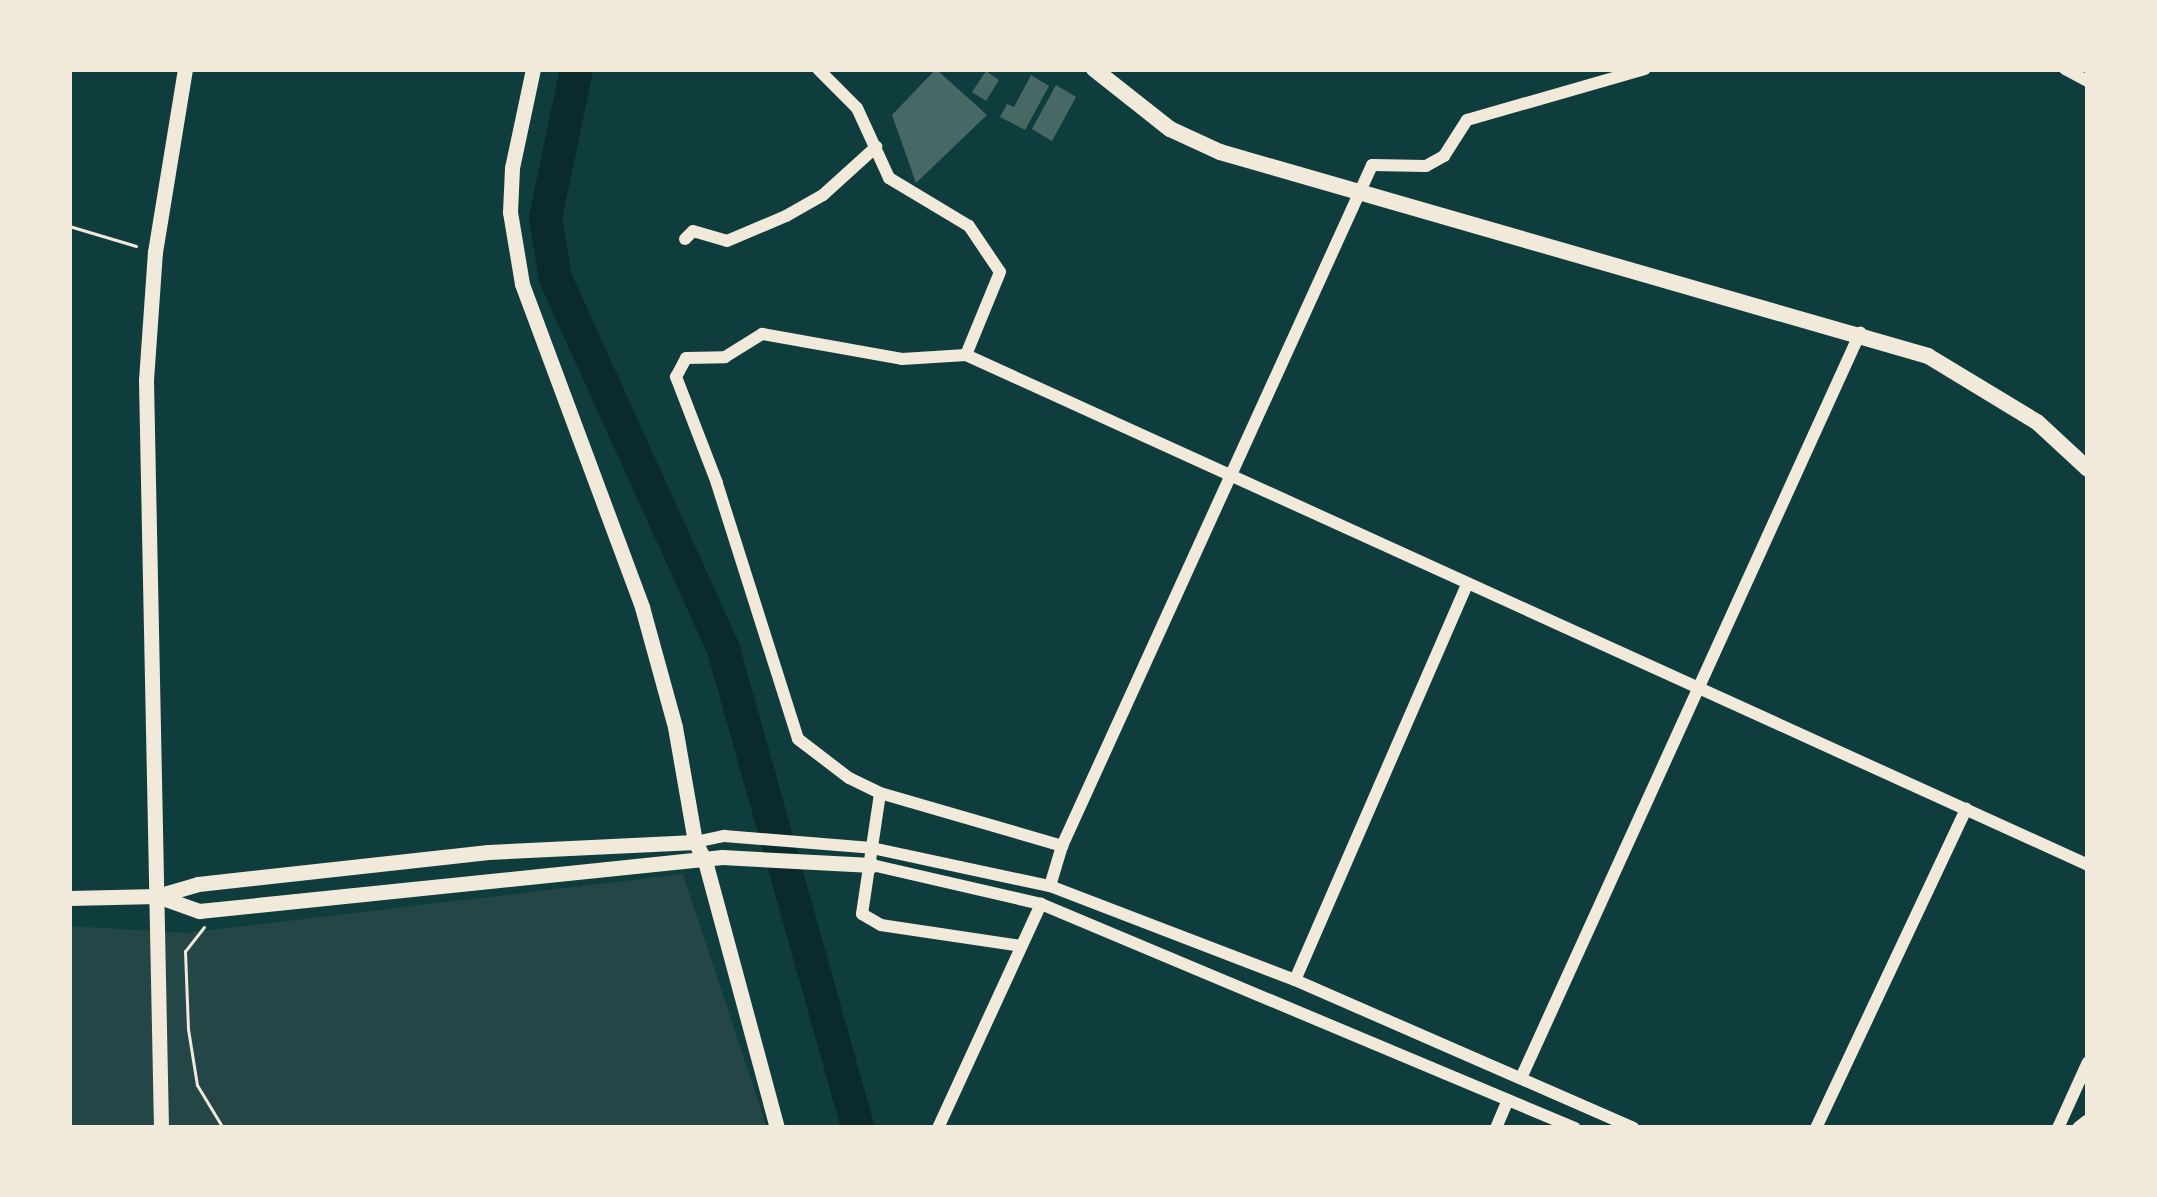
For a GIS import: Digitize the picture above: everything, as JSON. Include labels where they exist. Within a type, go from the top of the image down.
[{"type":"main road","points":[[1094,69],[1184,137],[1360,193],[1928,356],[2037,422],[2088,469]]},
{"type":"street","points":[[161,1128],[146,380],[155,252],[185,69]]},
{"type":"street","points":[[532,69],[512,169],[510,212],[522,284],[642,607],[675,727],[695,842],[713,859],[777,1128]]},
{"type":"street","points":[[818,69],[857,108],[890,178],[969,226],[1000,272],[965,355]]},
{"type":"street","points":[[1050,886],[1062,846],[1372,165],[1426,166],[1444,155],[1467,120],[1645,69]]},
{"type":"street","points":[[2065,69],[2088,81]]},
{"type":"street","points":[[685,239],[693,231],[727,241],[786,216],[823,195],[876,147]]},
{"type":"street","points":[[1521,1078],[1860,333]]},
{"type":"street","points":[[1062,846],[880,794],[853,781],[798,740],[717,483],[676,377],[686,358],[725,358],[762,334],[902,359],[965,355],[2088,865]]},
{"type":"street","points":[[1295,980],[1468,584]]},
{"type":"street","points":[[880,794],[862,914],[880,925],[1021,946]]},
{"type":"street","points":[[1816,1128],[1966,809]]},
{"type":"street","points":[[69,898],[158,896],[198,884],[488,852],[695,842],[724,836],[872,856],[1050,886],[1295,980],[1633,1128]]},
{"type":"street","points":[[158,896],[199,911],[713,859],[872,856],[1041,904],[1576,1128]]},
{"type":"street","points":[[938,1128],[1041,904]]},
{"type":"street","points":[[2057,1128],[2088,1062]]},
{"type":"street","points":[[1496,1128],[1508,1100]]},
{"type":"street","points":[[2079,1128],[2088,1120]]},
{"type":"path","points":[[69,226],[155,252]]},
{"type":"path","points":[[213,910],[185,951],[188,1029],[197,1085],[223,1128]]},
{"type":"shaded area","points":[[683,874],[767,1128],[69,1128],[69,926],[186,933]]},
{"type":"building","points":[[936,69],[987,115],[916,183],[892,115]]},
{"type":"building","points":[[986,71],[999,80],[986,101],[972,92]]},
{"type":"building","points":[[1031,75],[1049,86],[1025,130],[1000,117],[1007,104],[1014,107]]},
{"type":"building","points":[[1056,85],[1076,97],[1052,141],[1032,129]]},
{"type":"waterway","points":[[576,69],[545,218],[555,278],[723,649],[858,1128]]}]
